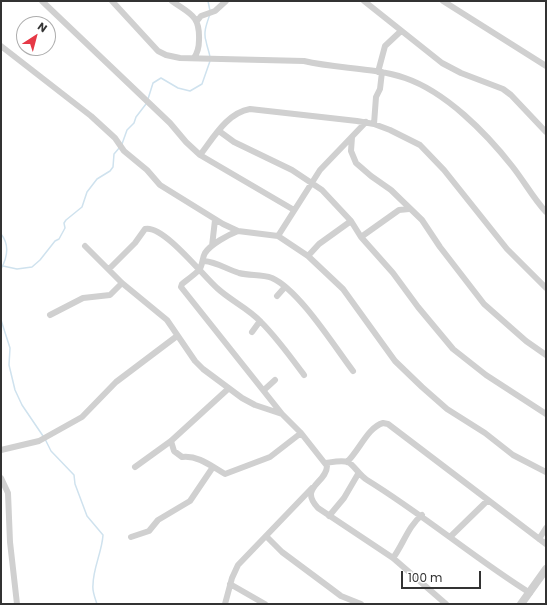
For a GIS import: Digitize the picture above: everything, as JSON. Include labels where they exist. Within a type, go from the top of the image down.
[{"type":"street","points":[[42,1],[170,123],[186,142],[200,155],[294,210]]},
{"type":"street","points":[[112,1],[158,51],[166,55],[180,58],[304,61],[321,65],[380,72],[407,78],[438,95],[468,118],[510,164],[546,212]]},
{"type":"street","points":[[172,1],[197,21],[200,26],[199,46],[194,58]]},
{"type":"street","points":[[197,21],[201,16],[215,11],[226,1]]},
{"type":"street","points":[[364,1],[447,66],[503,89],[511,95],[546,132]]},
{"type":"street","points":[[442,1],[546,66]]},
{"type":"street","points":[[374,124],[376,97],[380,89],[380,72],[385,46],[401,31]]},
{"type":"street","points":[[1,46],[91,116],[115,138],[124,151],[147,170],[160,185],[195,205],[215,220],[238,231],[278,236],[308,256],[343,289],[395,360],[422,387],[447,408],[485,433],[513,456],[546,472]]},
{"type":"street","points":[[200,155],[234,114],[250,109],[374,124],[401,135],[426,151],[449,176],[507,249],[546,288]]},
{"type":"street","points":[[278,236],[312,183],[329,160],[366,122]]},
{"type":"street","points":[[219,131],[234,142],[292,170],[312,183],[333,201],[351,221],[361,237],[393,272],[418,307],[453,349],[486,376],[546,414]]},
{"type":"street","points":[[352,137],[351,151],[356,163],[391,190],[426,225],[440,247],[484,304],[526,341],[546,355]]},
{"type":"street","points":[[361,237],[398,210],[410,209]]},
{"type":"street","points":[[212,246],[215,220]]},
{"type":"street","points":[[308,256],[318,244],[351,221]]},
{"type":"street","points":[[109,269],[135,243],[142,232],[148,228],[167,239],[218,290],[244,306],[281,343],[304,374]]},
{"type":"street","points":[[225,604],[230,584],[238,565],[267,537],[327,471],[326,463],[301,433],[282,414],[183,291],[182,284],[199,270],[204,261],[204,255],[212,246],[229,234],[238,231]]},
{"type":"street","points":[[85,246],[122,284],[164,318],[195,361],[228,389],[255,405],[282,414]]},
{"type":"street","points":[[204,261],[214,262],[241,274],[266,276],[285,287],[300,302],[353,371]]},
{"type":"street","points":[[50,315],[83,298],[110,295],[122,284]]},
{"type":"street","points":[[277,296],[285,287]]},
{"type":"street","points":[[252,332],[260,321]]},
{"type":"street","points":[[1,450],[39,441],[82,417],[116,382],[177,336]]},
{"type":"street","points":[[264,390],[275,380]]},
{"type":"street","points":[[135,467],[171,441],[228,389]]},
{"type":"street","points":[[347,462],[358,451],[373,429],[383,423],[388,424],[546,544]]},
{"type":"street","points":[[171,441],[174,451],[182,457],[190,456],[197,458],[225,474],[270,457],[301,433]]},
{"type":"street","points":[[326,463],[347,462],[351,464],[358,474],[422,516],[485,564],[530,593]]},
{"type":"street","points":[[131,537],[149,531],[158,520],[190,501],[195,496],[213,467]]},
{"type":"street","points":[[329,516],[344,498],[358,474]]},
{"type":"street","points":[[1,478],[8,493],[10,542],[18,604]]},
{"type":"street","points":[[314,487],[311,498],[318,508],[393,558],[446,604]]},
{"type":"street","points":[[450,537],[488,500]]},
{"type":"street","points":[[393,558],[412,526],[422,516]]},
{"type":"street","points":[[539,539],[546,528]]},
{"type":"street","points":[[267,537],[282,552],[341,596],[360,604]]},
{"type":"street","points":[[521,604],[546,570]]},
{"type":"street","points":[[230,584],[265,604]]},
{"type":"waterway","points":[[208,1],[210,11]]},
{"type":"waterway","points":[[210,14],[205,34],[210,57]]},
{"type":"waterway","points":[[148,99],[153,83],[161,78],[178,88],[190,91],[202,84],[210,61]]},
{"type":"waterway","points":[[122,144],[127,130],[134,123],[136,117],[146,104]]},
{"type":"waterway","points":[[3,266],[17,269],[32,267],[40,260],[55,241],[59,239],[65,228],[64,223],[66,220],[82,207],[87,192],[97,179],[110,171],[113,167],[114,154],[120,147]]},
{"type":"waterway","points":[[1,234],[7,247],[5,260],[1,269]]},
{"type":"waterway","points":[[1,320],[10,348],[9,365],[15,390],[22,405],[43,436]]},
{"type":"waterway","points":[[45,439],[51,451],[74,475],[75,484],[87,516],[103,535],[93,579],[93,590],[97,604]]}]
